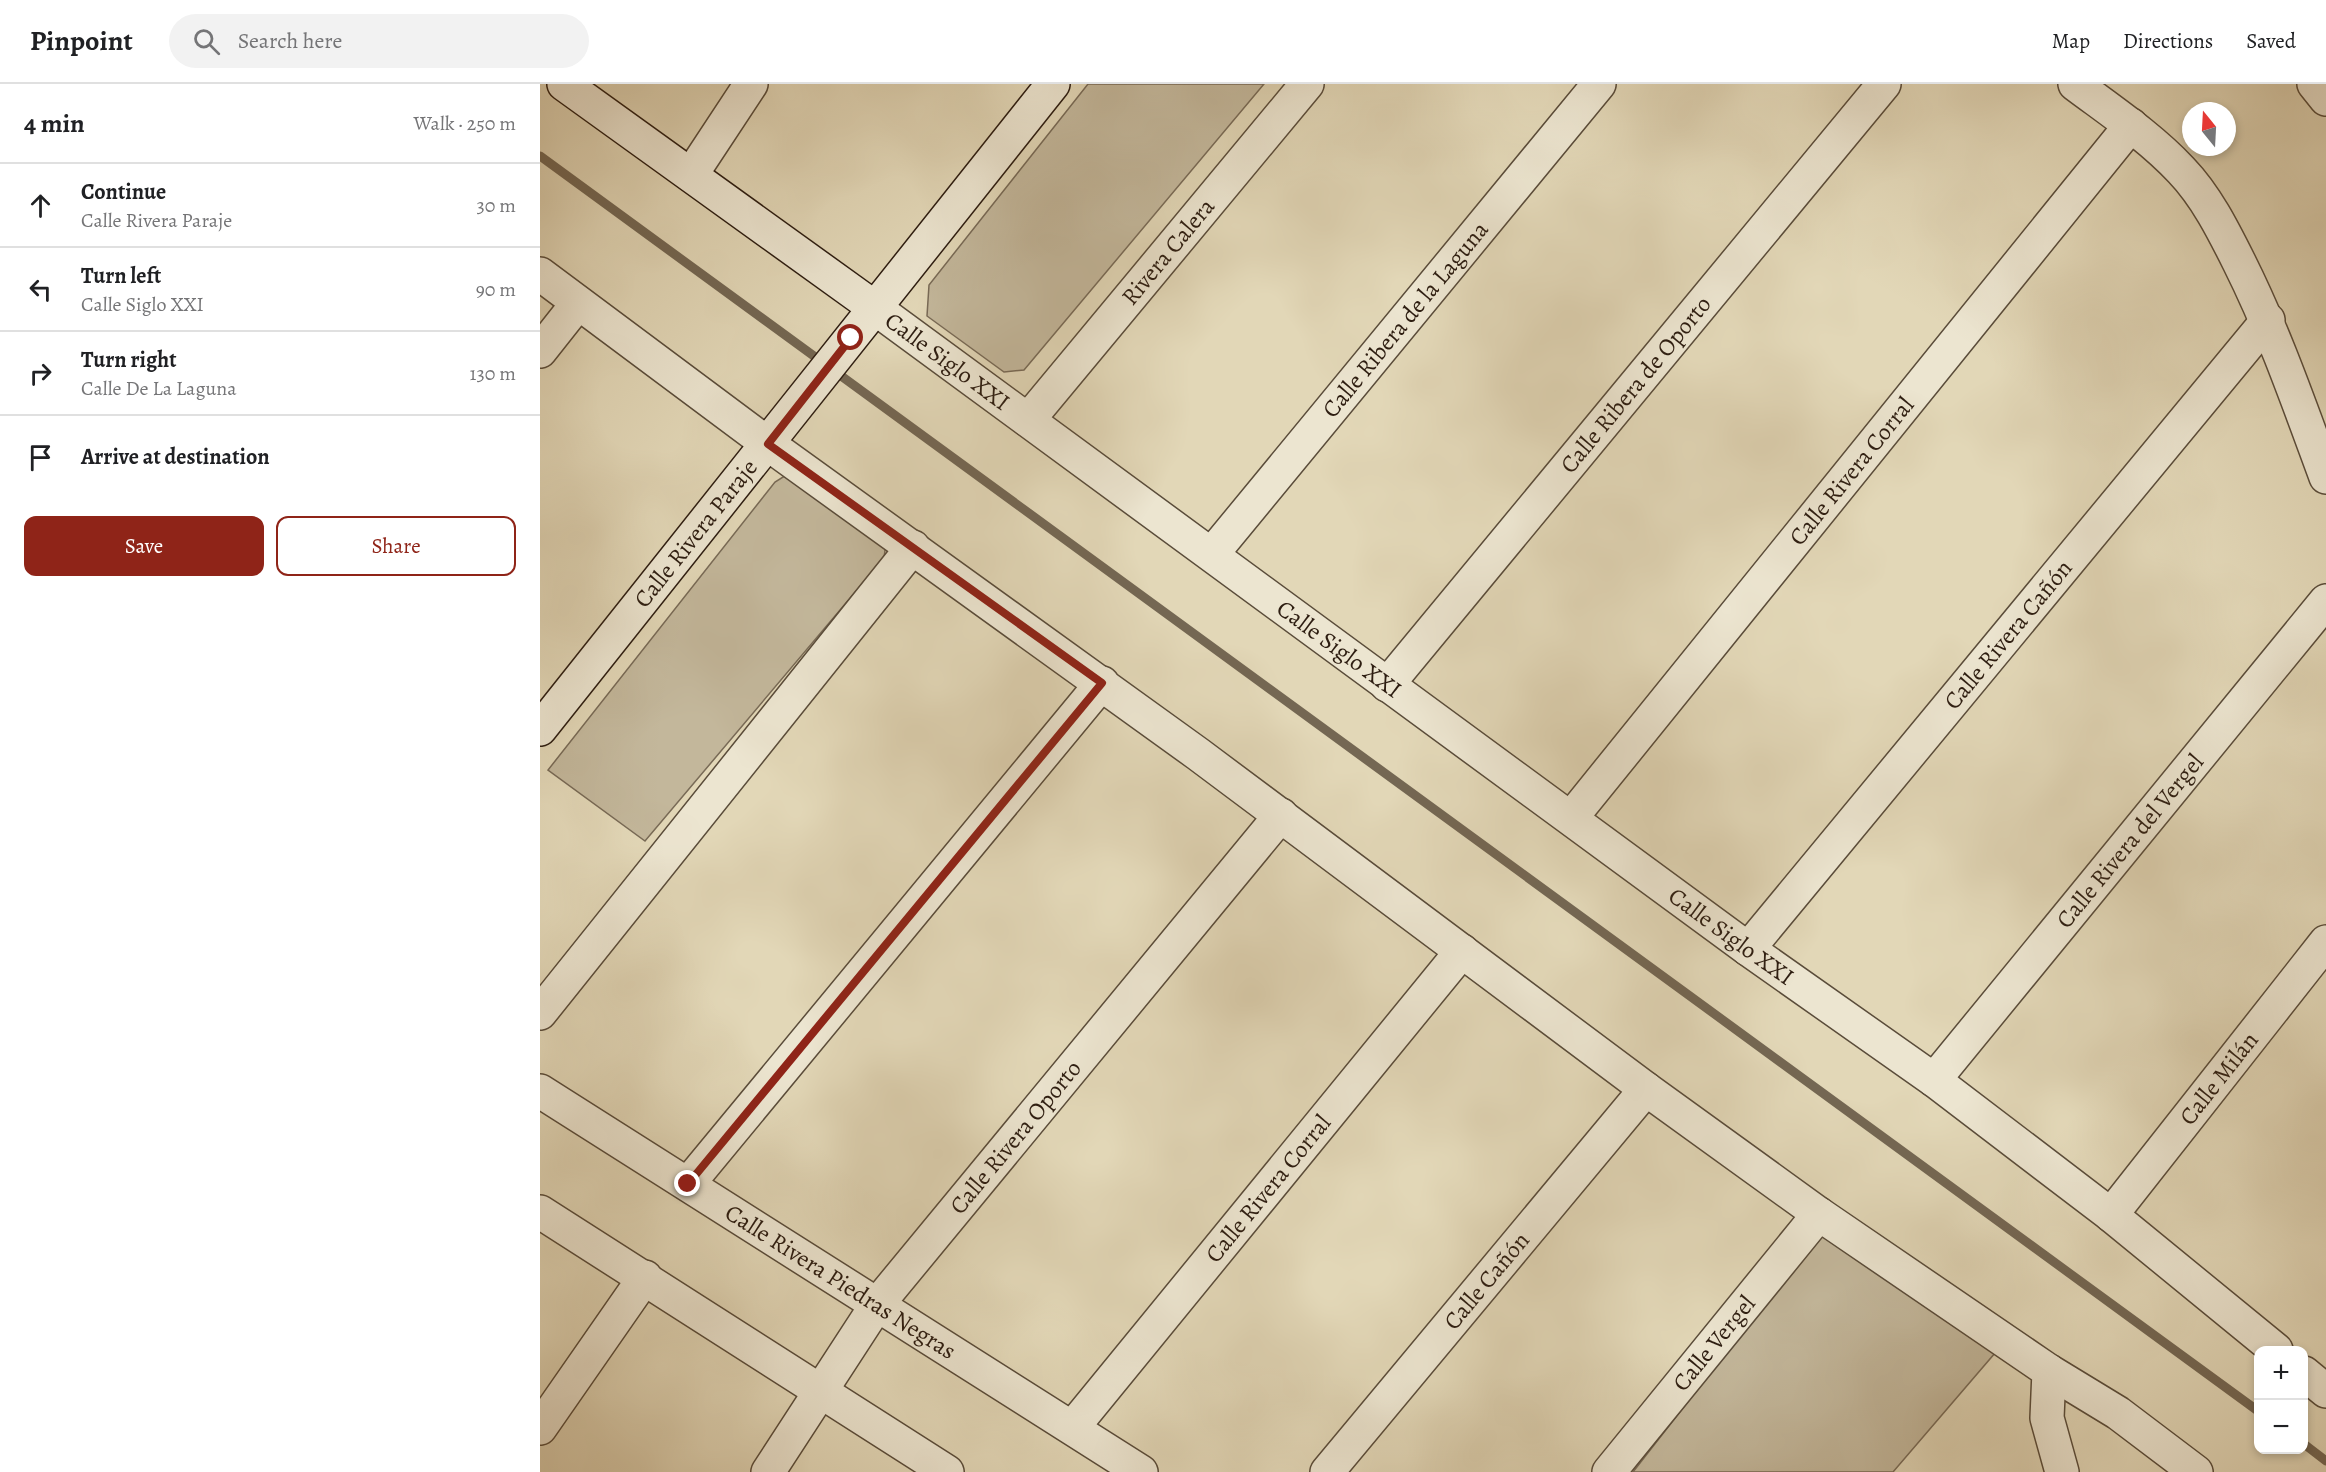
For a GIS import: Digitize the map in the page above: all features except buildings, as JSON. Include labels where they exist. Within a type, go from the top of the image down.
[{"type":"street","name":"Calle Siglo XXI","points":[[564,84],[1212,554],[1748,949],[1934,1080],[2111,1215],[2271,1346]]},
{"type":"street","points":[[691,175],[751,84]]},
{"type":"street","name":"Calle Rivera Paraje","points":[[540,729],[1053,84]]},
{"type":"street","name":"Rivera Calera","points":[[1028,420],[1307,84]]},
{"type":"street","name":"Calle Ribera de la Laguna","points":[[1212,554],[1599,84]]},
{"type":"street","name":"Calle Ribera de Oporto","points":[[1387,685],[1884,84]]},
{"type":"street","points":[[2314,84],[2326,99]]},
{"type":"street","points":[[2088,88],[2182,170],[2202,196],[2224,232],[2268,320],[2326,477]]},
{"type":"street","name":"Calle Rivera Corral","points":[[1571,818],[2131,125]]},
{"type":"street","points":[[540,274],[768,444],[1102,683],[1646,1089],[1819,1214],[2049,1371],[2118,1413],[2196,1472]]},
{"type":"street","points":[[540,351],[578,303]]},
{"type":"street","name":"Calle Rivera Cañón","points":[[1748,949],[2268,320]]},
{"type":"street","points":[[540,1013],[913,547]]},
{"type":"street","name":"Calle Rivera del Vergel","points":[[1934,1080],[2326,600]]},
{"type":"street","points":[[688,1184],[1102,683]]},
{"type":"street","name":"Calle Rivera Oporto","points":[[768,1472],[876,1306],[1281,815]]},
{"type":"street","name":"Calle Milán","points":[[2111,1215],[2326,942]]},
{"type":"street","name":"Calle Rivera Corral","points":[[1073,1427],[1462,951]]},
{"type":"street","name":"Calle Cañón","points":[[1327,1472],[1646,1089]]},
{"type":"street","name":"Calle Rivera Piedras Negras","points":[[540,1091],[1141,1472]]},
{"type":"street","points":[[540,1212],[947,1472]]},
{"type":"street","name":"Calle Vergel","points":[[1609,1472],[1819,1214]]},
{"type":"street","points":[[540,1428],[645,1277]]},
{"type":"street","points":[[2049,1371],[2047,1418],[2062,1472]]},
{"type":"street","points":[[2308,1376],[2326,1392]]},
{"type":"shaded area","points":[[1088,84],[1264,84],[1024,370],[1004,372],[927,316],[929,285]]},
{"type":"shaded area","points":[[791,472],[886,542],[884,558],[645,841],[548,770],[775,482]]},
{"type":"shaded area","points":[[1826,1225],[1995,1353],[1893,1472],[1633,1472]]},
{"type":"waterway","points":[[540,156],[2254,1408]]},
{"type":"waterway","points":[[2308,1447],[2326,1461]]},
{"type":"route","points":[[688,1184],[1102,683],[768,444],[851,338]]}]
